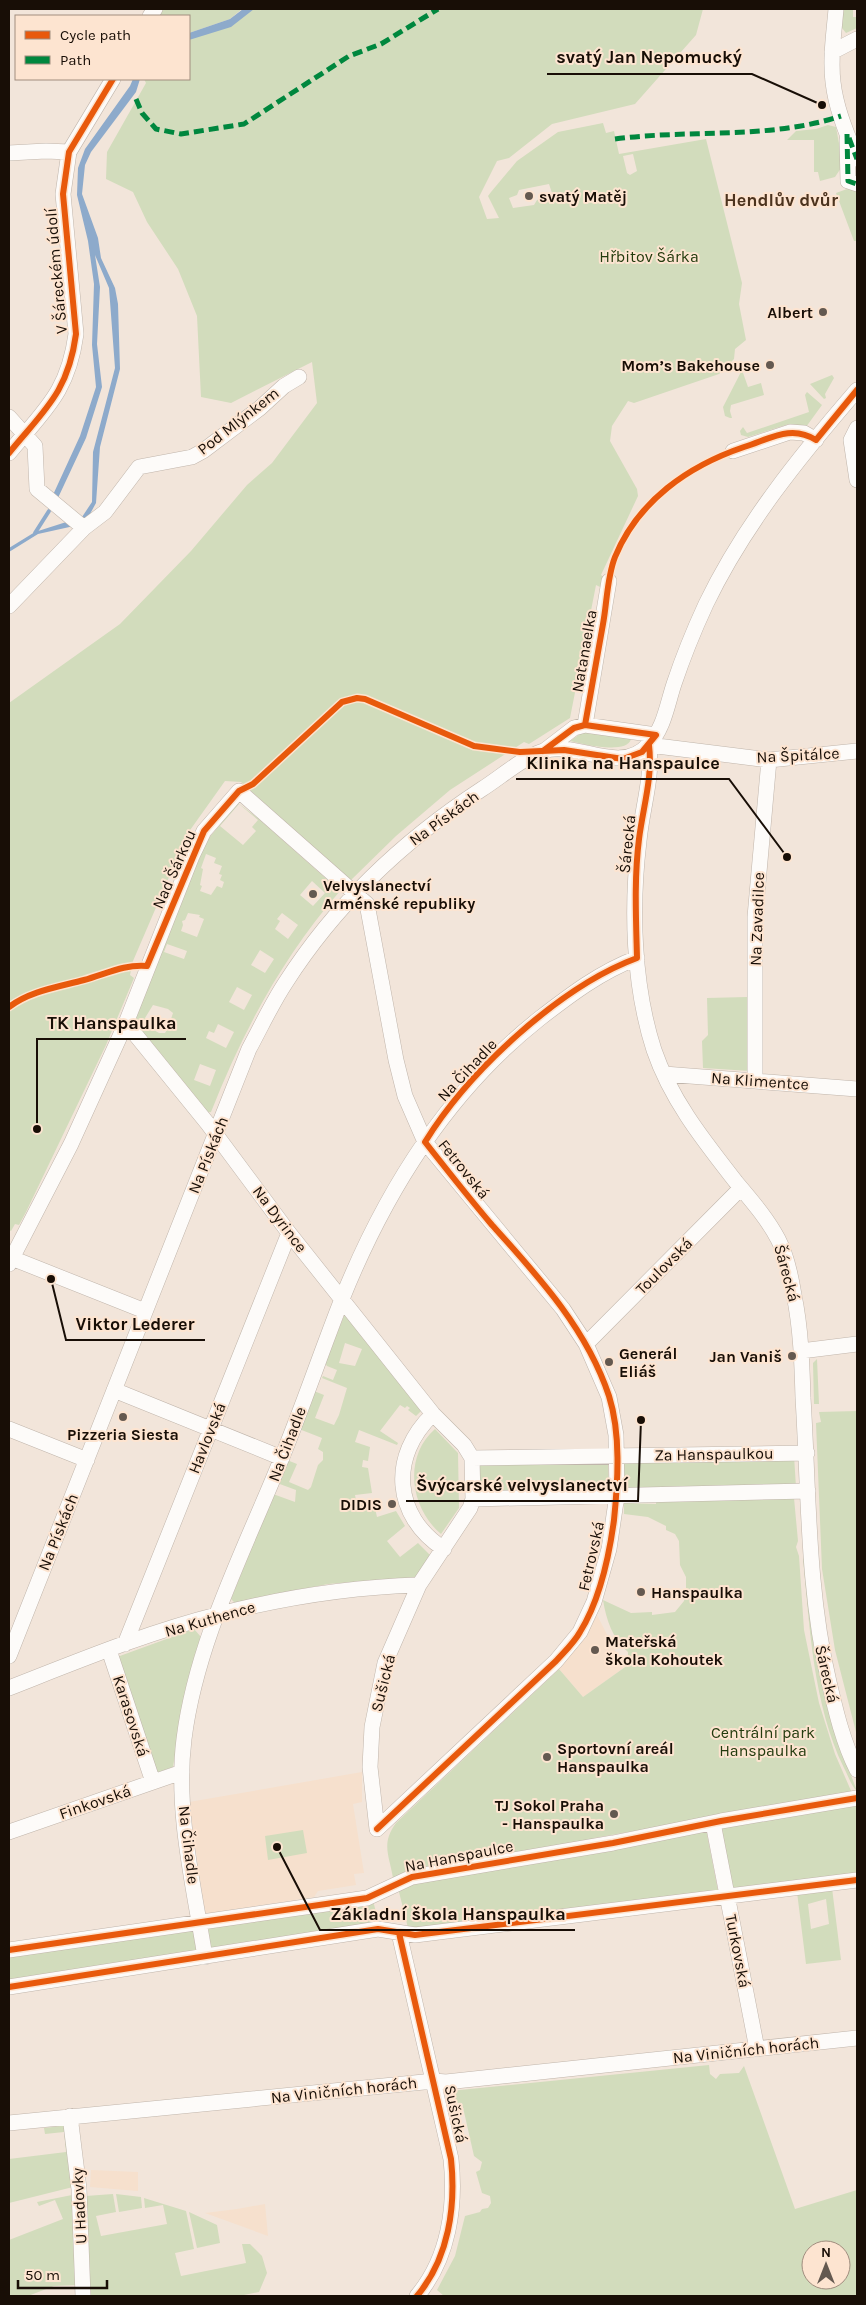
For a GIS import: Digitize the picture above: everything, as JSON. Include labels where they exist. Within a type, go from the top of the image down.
[{"type":"street","points":[[836,9],[832,52],[833,82],[847,134],[857,159]]},
{"type":"street","points":[[832,52],[857,39]]},
{"type":"street","name":"V Šáreckém údolí","points":[[9,453],[49,408],[60,391],[74,354],[76,334],[63,194],[69,152],[112,80]]},
{"type":"street","points":[[847,134],[848,181],[857,184]]},
{"type":"street","points":[[9,153],[46,150],[69,152]]},
{"type":"street","name":"Pod Mlýnkem","points":[[9,606],[80,523],[105,512],[139,467],[192,457],[203,451],[260,408],[284,386],[299,377]]},
{"type":"street","name":"Šárecká","points":[[857,390],[756,517],[720,575],[690,641],[662,725],[653,740],[652,765],[639,840],[636,899],[637,958],[647,1023],[664,1074],[696,1131],[778,1239],[786,1257],[795,1300],[801,1351],[813,1585],[819,1642],[842,1734],[857,1770]]},
{"type":"street","points":[[9,417],[35,446],[37,489],[80,523]]},
{"type":"street","points":[[857,428],[851,440],[857,480]]},
{"type":"street","points":[[733,451],[790,432],[804,433],[816,440]]},
{"type":"street","name":"Natanaelka","points":[[586,726],[610,581]]},
{"type":"street","points":[[586,726],[653,740]]},
{"type":"street","name":"Na Pískách","points":[[9,1656],[249,1049],[285,983],[326,926],[355,893],[420,832],[462,802],[543,752],[571,730],[586,726]]},
{"type":"street","name":"Na Pískách","points":[[543,752],[564,750],[623,759],[636,755],[653,740]]},
{"type":"street","name":"Na Špitálce","points":[[653,740],[769,760],[857,751]]},
{"type":"street","name":"Na Zavadilce","points":[[756,1080],[755,917],[769,760]]},
{"type":"street","name":"Fetrovská","points":[[239,791],[367,904],[396,1060],[405,1096],[425,1142],[563,1309],[586,1344],[609,1397],[616,1435],[616,1495],[607,1558],[594,1602],[580,1632],[556,1661],[377,1829]]},
{"type":"street","name":"Nad Šárkou","points":[[10,1260],[71,1144],[126,1024],[192,856],[204,831],[239,791]]},
{"type":"street","name":"Na Čihadle","points":[[205,1957],[188,1844],[182,1772],[183,1741],[196,1677],[218,1614],[282,1458],[342,1300],[390,1198],[436,1124],[474,1078],[523,1032],[569,996],[596,978],[637,958]]},
{"type":"street","name":"Na Dyrince","points":[[126,1024],[216,1135],[289,1233],[433,1414]]},
{"type":"street","name":"Na Klimentce","points":[[664,1074],[857,1089]]},
{"type":"street","name":"Toulovská","points":[[586,1344],[741,1188]]},
{"type":"street","name":"Havlovská","points":[[125,1644],[289,1233]]},
{"type":"street","points":[[10,1260],[145,1311]]},
{"type":"street","points":[[801,1351],[857,1344]]},
{"type":"street","points":[[114,1390],[282,1458]]},
{"type":"street","points":[[433,1414],[464,1445],[472,1458],[473,1499],[470,1508],[444,1550],[421,1530],[411,1516],[406,1504],[403,1482],[404,1464],[410,1444],[421,1427],[433,1414]]},
{"type":"street","points":[[9,1429],[87,1460]]},
{"type":"street","name":"Za Hanspaulkou","points":[[472,1458],[806,1453]]},
{"type":"street","points":[[473,1499],[808,1490]]},
{"type":"street","name":"Sušická","points":[[377,1829],[370,1767],[372,1727],[385,1663],[419,1585],[444,1550]]},
{"type":"street","name":"Na Kuthence","points":[[9,1688],[125,1644],[218,1614],[322,1592],[372,1586],[419,1585]]},
{"type":"street","name":"Karasovská","points":[[109,1650],[153,1782]]},
{"type":"street","name":"Finkovská","points":[[9,1832],[182,1772]]},
{"type":"street","name":"Na Hanspaulce","points":[[9,1950],[200,1922],[214,1922],[367,1898],[412,1878],[857,1798]]},
{"type":"street","name":"Turkovská","points":[[713,1823],[757,2049]]},
{"type":"street","points":[[9,1987],[378,1929],[415,1935],[857,1880]]},
{"type":"street","name":"Sušická","points":[[399,1933],[451,2159],[454,2187],[452,2212],[439,2259],[417,2296]]},
{"type":"street","name":"Na Viničních horách","points":[[9,2123],[434,2081],[446,2082],[857,2038]]},
{"type":"street","name":"U Hadovky","points":[[70,2116],[80,2189],[83,2296]]},
{"type":"shaded area","name":"Mateřská škola Kohoutek","points":[[597,1615],[618,1656],[628,1665],[583,1697],[559,1669],[579,1644]]},
{"type":"shaded area","points":[[362,1772],[362,1802],[353,1804],[364,1873],[354,1874],[356,1885],[318,1891],[314,1897],[205,1914],[189,1802]]},
{"type":"shaded area","points":[[91,2170],[138,2172],[138,2191],[90,2187]]},
{"type":"shaded area","points":[[265,2204],[268,2236],[205,2213],[237,2209]]},
{"type":"green space","points":[[163,9],[242,9],[230,19],[190,33],[190,15],[159,15]]},
{"type":"green space","name":"Hřbitov Šárka","points":[[254,9],[703,9],[696,35],[635,104],[552,124],[509,158],[497,161],[479,197],[487,219],[499,218],[488,196],[517,161],[558,132],[603,123],[606,133],[614,131],[619,154],[706,139],[742,283],[739,304],[746,340],[735,349],[734,359],[719,374],[634,403],[628,401],[612,426],[610,441],[637,489],[638,496],[601,575],[605,578],[600,587],[596,585],[570,718],[529,744],[524,742],[450,790],[396,836],[350,881],[241,782],[225,781],[188,833],[133,961],[130,975],[134,978],[106,1045],[26,1212],[19,1225],[15,1224],[11,1231],[9,1230],[9,703],[120,624],[191,551],[247,485],[272,463],[317,403],[312,362],[231,403],[201,397],[197,316],[178,269],[147,222],[133,192],[106,179],[107,152],[146,83],[144,80],[190,80],[190,40]],"holes":[[[633,154],[637,171],[630,175],[627,173],[623,156]],[[549,184],[552,193],[537,200],[534,205],[513,208],[509,198],[517,195],[519,190]]]},
{"type":"green space","points":[[841,9],[853,9],[853,17],[857,17],[857,28],[846,33],[842,28],[839,28]]},
{"type":"green space","points":[[828,125],[836,127],[843,165],[835,177],[820,181],[818,172],[814,172],[814,140],[787,140],[796,131],[816,129]]},
{"type":"green space","points":[[847,189],[857,191],[857,241],[854,241],[836,193]]},
{"type":"green space","points":[[742,370],[748,387],[761,383],[764,395],[731,405],[732,418],[730,418],[725,416],[723,407]]},
{"type":"green space","points":[[832,375],[834,378],[824,399],[810,384]]},
{"type":"green space","points":[[807,392],[822,405],[806,427],[789,424],[748,437],[741,435],[740,431],[743,427],[747,433],[809,412],[805,395]]},
{"type":"green space","points":[[583,732],[631,739],[628,744],[613,747],[594,746],[570,741]]},
{"type":"green space","points":[[238,803],[259,819],[340,891],[319,916],[282,969],[236,1053],[211,1112],[205,1113],[133,1023],[183,895],[208,839]],"holes":[[[239,804],[258,820],[252,827],[256,831],[243,845],[220,826]],[[206,854],[216,858],[214,863],[222,866],[219,874],[222,875],[220,880],[224,882],[222,888],[217,886],[211,895],[200,891],[203,869],[201,868]],[[312,881],[325,893],[313,906],[300,895]],[[188,913],[200,915],[199,917],[204,919],[197,937],[181,931],[182,921],[185,920]],[[282,913],[298,925],[288,939],[275,929],[280,921],[277,919]],[[167,944],[187,951],[184,959],[164,952]],[[260,950],[274,959],[265,973],[251,965]],[[237,987],[252,995],[244,1010],[229,1002]],[[153,1005],[168,1009],[173,1013],[171,1019],[173,1020],[165,1033],[159,1033],[145,1025],[147,1019],[145,1018]],[[218,1024],[234,1032],[226,1048],[206,1038],[209,1031],[214,1033]],[[200,1064],[216,1070],[210,1086],[194,1080]]]},
{"type":"green space","points":[[747,997],[750,1071],[703,1068],[702,1041],[708,1035],[707,998]]},
{"type":"green space","points":[[344,1316],[347,1316],[422,1410],[416,1416],[408,1410],[410,1408],[400,1405],[380,1431],[398,1443],[397,1445],[359,1430],[355,1442],[370,1447],[368,1461],[363,1460],[362,1467],[368,1468],[372,1493],[355,1495],[357,1505],[374,1504],[377,1517],[396,1511],[405,1526],[387,1541],[400,1557],[418,1543],[431,1556],[417,1577],[328,1584],[235,1603],[231,1599],[273,1494],[295,1502],[296,1490],[277,1483],[287,1460],[297,1464],[289,1482],[308,1490],[311,1487],[318,1465],[323,1460],[323,1452],[318,1449],[322,1438],[299,1429],[314,1391],[324,1395],[315,1418],[334,1425],[339,1415],[347,1388],[322,1378],[323,1376],[333,1380],[337,1370],[327,1366],[325,1363]],"holes":[[[345,1343],[362,1349],[355,1366],[339,1363]]]},
{"type":"green space","points":[[817,1359],[819,1404],[814,1404],[813,1363]]},
{"type":"green space","name":"Centrální park Hanspaulka","points":[[857,1411],[857,1736],[835,1650],[822,1569],[816,1423],[821,1422],[819,1412]]},
{"type":"green space","points":[[435,1429],[458,1453],[459,1508],[441,1534],[422,1511],[414,1482],[418,1454],[425,1440]]},
{"type":"green space","points":[[794,1456],[796,1487],[624,1491],[623,1459]]},
{"type":"green space","points":[[608,1462],[609,1490],[477,1492],[480,1463]]},
{"type":"green space","points":[[794,1498],[798,1541],[796,1547],[799,1556],[804,1630],[819,1703],[835,1754],[852,1793],[594,1838],[594,1843],[393,1878],[387,1843],[391,1830],[396,1823],[559,1669],[583,1697],[628,1665],[628,1652],[618,1641],[611,1629],[603,1600],[631,1613],[652,1612],[652,1615],[675,1612],[684,1601],[686,1577],[680,1565],[679,1541],[675,1534],[666,1530],[666,1526],[648,1517],[624,1514],[624,1503],[656,1504],[656,1502],[623,1502]]},
{"type":"green space","points":[[805,1557],[814,1650],[835,1733],[857,1791],[834,1744],[819,1692],[808,1612],[803,1559]]},
{"type":"green space","points":[[194,1629],[201,1637],[184,1700],[173,1767],[156,1773],[117,1657]]},
{"type":"green space","points":[[857,1803],[857,1875],[733,1889],[720,1833],[722,1826]]},
{"type":"green space","points":[[706,1829],[718,1891],[409,1932],[398,1888],[400,1885]]},
{"type":"green space","points":[[303,1830],[307,1853],[268,1860],[265,1836]]},
{"type":"green space","points":[[832,1888],[841,1960],[806,1964],[797,1892]],"holes":[[[826,1899],[829,1924],[811,1929],[808,1904]]]},
{"type":"green space","points":[[373,1901],[380,1926],[211,1952],[206,1927]]},
{"type":"green space","points":[[194,1928],[199,1951],[9,1984],[9,1957]]},
{"type":"green space","points":[[709,2065],[710,2074],[716,2079],[720,2074],[739,2073],[744,2066],[795,2209],[857,2190],[857,2296],[444,2296],[437,2290],[455,2256],[465,2216],[488,2208],[491,2203],[490,2196],[482,2193],[476,2172],[480,2170],[482,2162],[474,2156],[462,2103],[450,2103],[447,2097],[450,2091]]},
{"type":"green space","points":[[68,2125],[73,2187],[9,2203],[9,2159],[66,2152],[64,2132],[45,2134],[44,2128]]},
{"type":"green space","points":[[113,2194],[116,2212],[96,2216],[101,2236],[167,2224],[163,2205],[145,2208],[144,2198],[186,2211],[194,2249],[175,2253],[181,2276],[246,2263],[242,2244],[250,2244],[262,2256],[267,2273],[259,2292],[239,2296],[87,2296],[86,2196]]},
{"type":"green space","points":[[116,2194],[141,2197],[142,2208],[119,2212]]},
{"type":"green space","points":[[72,2195],[77,2285],[54,2286],[28,2296],[9,2296],[9,2240],[63,2219],[55,2200],[39,2206],[37,2202]]},
{"type":"green space","points":[[189,2212],[217,2225],[220,2243],[197,2248]]},
{"type":"water","points":[[243,9],[254,9],[231,27],[190,40],[190,33],[230,19]]},
{"type":"water","points":[[133,80],[140,80],[136,92],[91,152],[85,165],[82,194],[98,238],[101,258],[115,288],[118,304],[120,369],[100,447],[96,503],[90,514],[74,526],[38,534],[9,552],[9,548],[35,532],[82,517],[92,502],[93,452],[115,368],[109,288],[95,255],[100,287],[97,344],[102,387],[86,438],[57,500],[52,497],[80,436],[96,387],[92,345],[94,284],[88,241],[77,195],[78,168],[85,149]]},
{"type":"waterway","points":[[35,533],[49,511]]},
{"type":"marked path","points":[[136,99],[142,113],[156,129],[181,134],[244,124],[349,56],[381,44],[438,9]]},
{"type":"marked path","points":[[615,139],[758,131],[814,123],[841,116]]},
{"type":"marked path","points":[[847,134],[848,181],[857,184]]},
{"type":"marked path","points":[[849,138],[857,159]]},
{"type":"cycle path","points":[[9,453],[53,399],[61,386],[72,354],[76,334],[63,194],[69,152],[112,80]]},
{"type":"cycle path","points":[[585,725],[612,565],[625,537],[637,519],[667,488],[703,464],[723,455],[780,434],[798,433],[816,440],[857,390]]},
{"type":"cycle path","points":[[9,1007],[26,997],[45,990],[131,966],[147,966],[204,831],[239,791],[253,784],[342,702],[357,698],[365,699],[474,746],[520,752],[564,750],[623,759],[642,752],[656,735],[585,725],[574,728],[543,751]]},
{"type":"cycle path","points":[[377,1829],[572,1644],[587,1620],[593,1606],[606,1563],[614,1520],[618,1458],[613,1411],[600,1372],[588,1348],[560,1304],[475,1205],[425,1142],[443,1115],[465,1088],[518,1035],[577,989],[607,971],[637,958],[636,869],[649,780],[649,745]]},
{"type":"cycle path","points":[[9,1950],[367,1898],[412,1877],[613,1843],[721,1821],[857,1798]]},
{"type":"cycle path","points":[[9,1987],[378,1929],[415,1935],[857,1880]]},
{"type":"cycle path","points":[[399,1933],[451,2159],[452,2177],[451,2213],[448,2231],[437,2265],[417,2296]]},
{"type":"place","name":"svatý Jan Nepomucký","points":[[822,105]]},
{"type":"place","name":"svatý Matěj","points":[[529,196]]},
{"type":"place","name":"Albert","points":[[823,312]]},
{"type":"place","name":"Mom’s Bakehouse","points":[[770,365]]},
{"type":"place","name":"Klinika na Hanspaulce","points":[[787,857]]},
{"type":"place","name":"Velvyslanectví Arménské republiky","points":[[313,894]]},
{"type":"place","name":"TK Hanspaulka","points":[[37,1129]]},
{"type":"place","name":"Viktor Lederer","points":[[51,1279]]},
{"type":"place","name":"Jan Vaniš","points":[[792,1356]]},
{"type":"place","name":"Generál Eliáš","points":[[609,1362]]},
{"type":"place","name":"Pizzeria Siesta","points":[[123,1417]]},
{"type":"place","name":"Švýcarské velvyslanectví","points":[[641,1420]]},
{"type":"place","name":"DIDIS","points":[[392,1504]]},
{"type":"place","name":"Hanspaulka","points":[[641,1592]]},
{"type":"place","name":"Mateřská škola Kohoutek","points":[[595,1650]]},
{"type":"place","name":"Sportovní areál Hanspaulka","points":[[547,1757]]},
{"type":"place","name":"TJ Sokol Praha - Hanspaulka","points":[[614,1814]]},
{"type":"place","name":"Základní škola Hanspaulka","points":[[277,1847]]},
{"type":"district","name":"Hendlův dvůr","points":[[781,200]]}]
